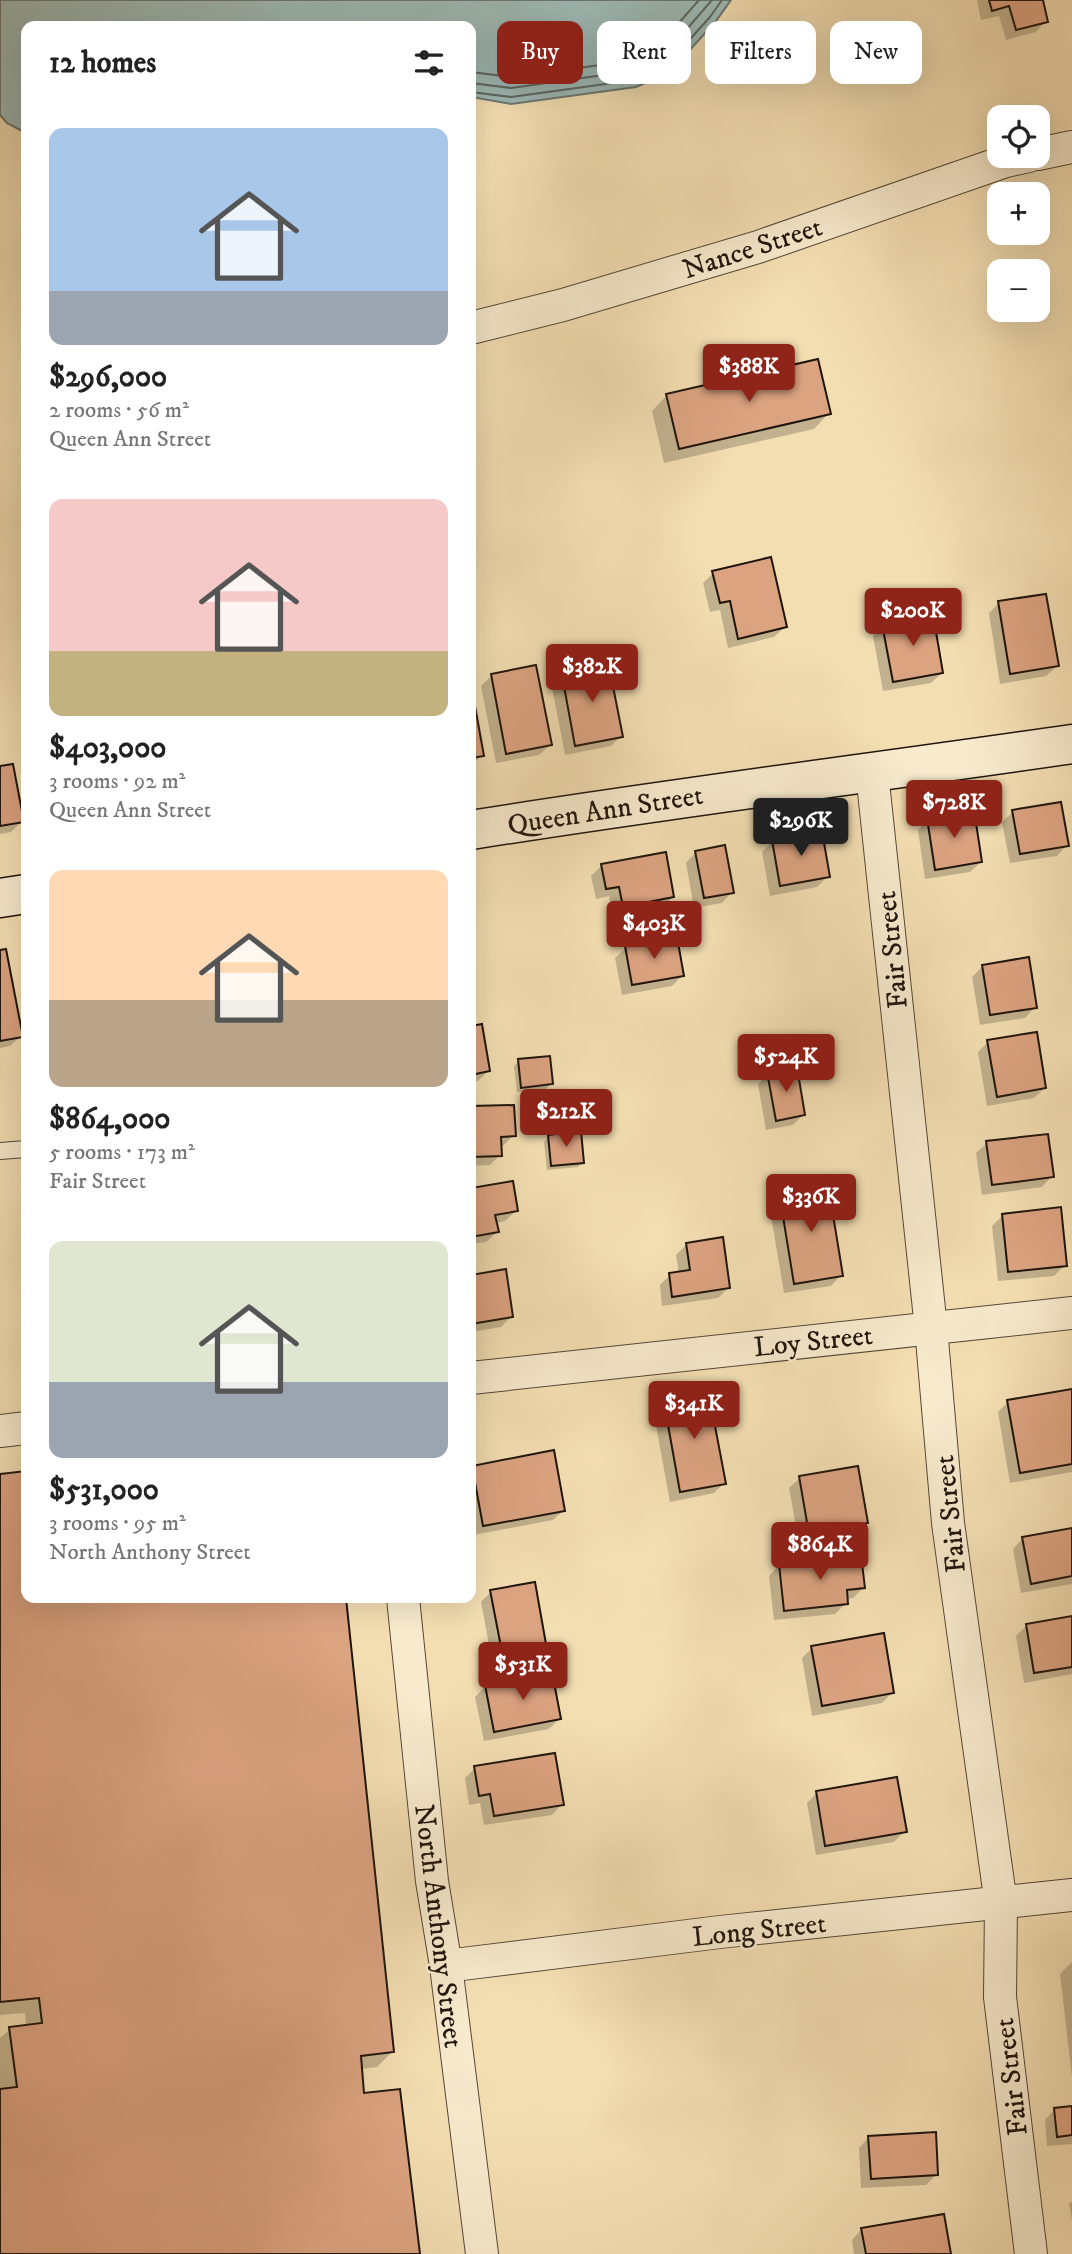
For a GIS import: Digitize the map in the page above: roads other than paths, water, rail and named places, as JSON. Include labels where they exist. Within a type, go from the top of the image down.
[{"type":"street","points":[[1050,152],[1072,147]]},
{"type":"street","name":"Nance Street","points":[[476,327],[563,305],[758,247],[987,168]]},
{"type":"street","name":"Queen Ann Street","points":[[476,829],[662,800],[1072,744]]},
{"type":"street","name":"Fair Street","points":[[872,773],[931,1328],[948,1523],[1001,1904],[1000,1997],[1031,2254]]},
{"type":"street","points":[[0,898],[21,895]]},
{"type":"street","name":"Loy Street","points":[[476,1377],[1072,1313]]},
{"type":"street","points":[[0,1431],[21,1429]]},
{"type":"street","name":"North Anthony Street","points":[[404,1603],[432,1881],[446,1966],[482,2254]]},
{"type":"street","name":"Long Street","points":[[446,1966],[709,1934],[1072,1895]]},
{"type":"lane","points":[[0,1151],[21,1149]]},
{"type":"water","points":[[0,0],[731,0],[716,21],[705,21],[705,33],[691,49],[691,21],[597,21],[597,84],[643,84],[511,104],[476,98],[476,21],[21,21],[21,130],[7,123],[0,115]]}]
